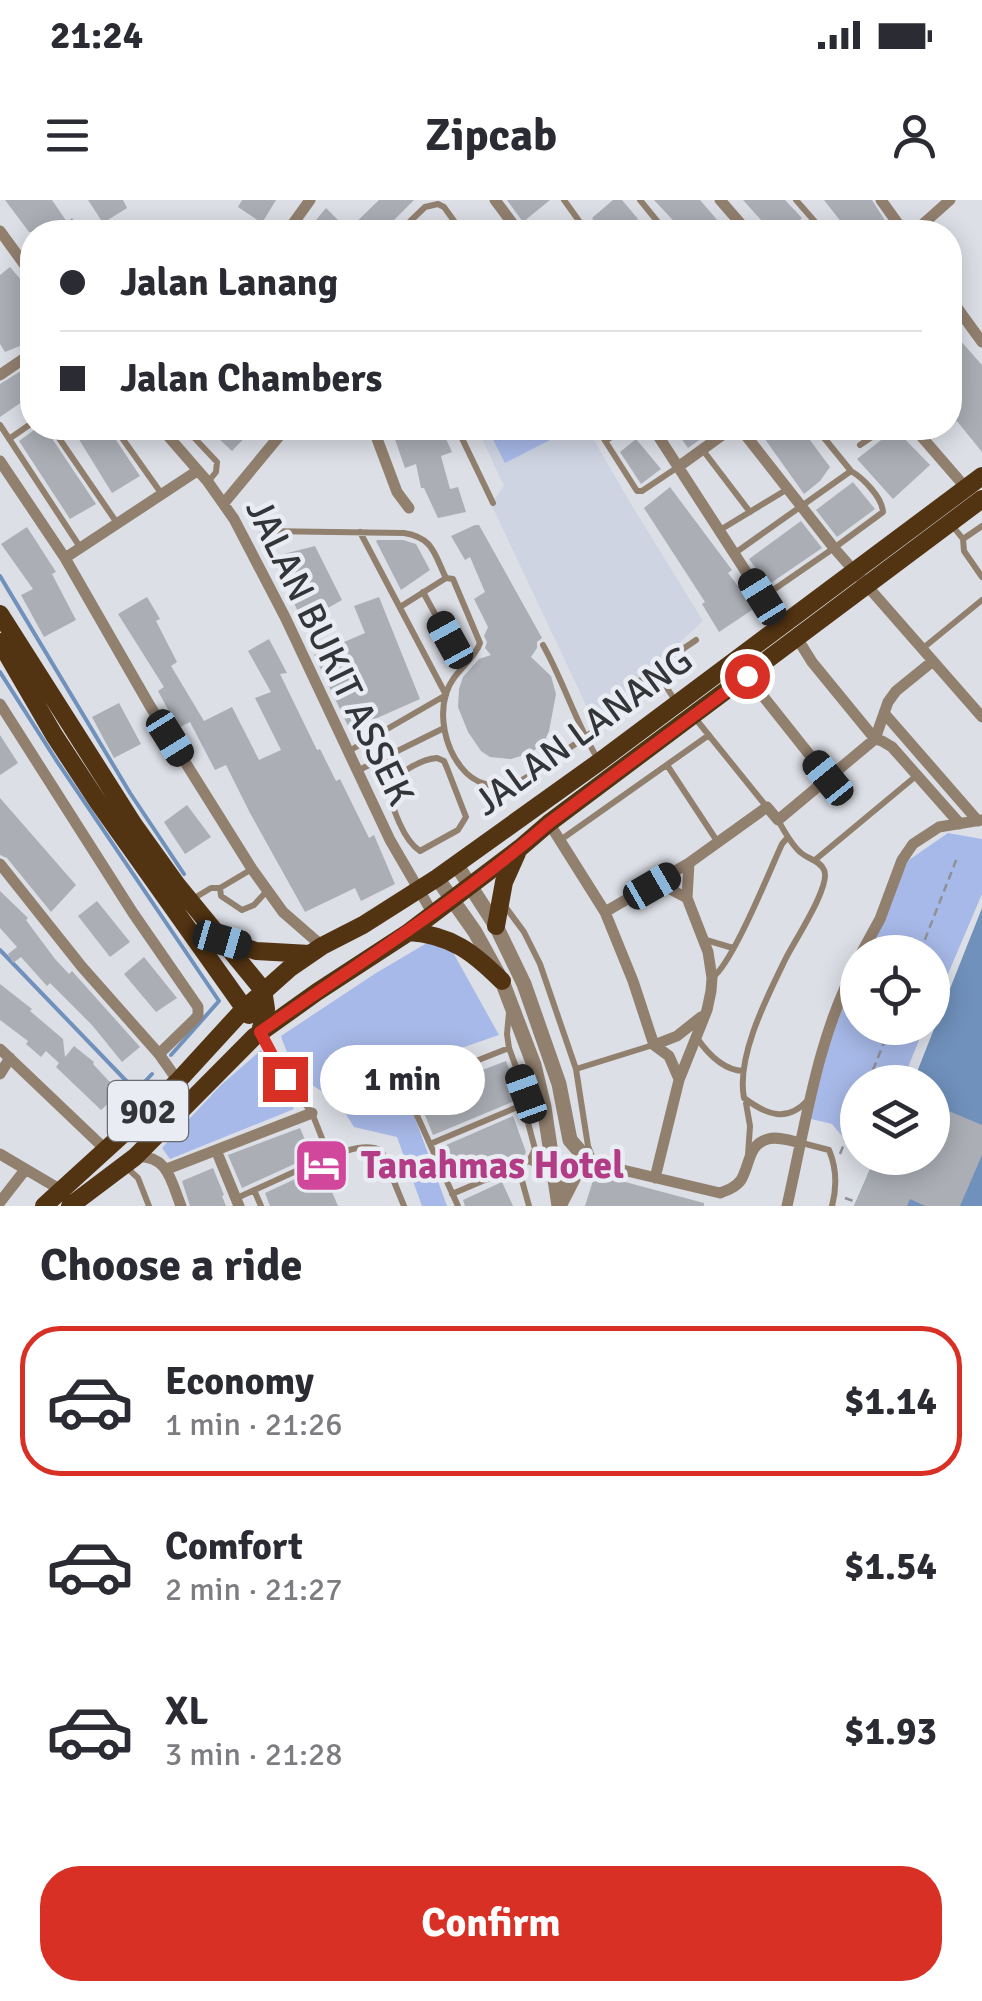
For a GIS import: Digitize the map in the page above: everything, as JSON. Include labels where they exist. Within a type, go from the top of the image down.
[{"type":"main road","name":"JALAN LANANG","points":[[317,992],[409,932],[951,523],[982,476]]},
{"type":"main road","name":"JALAN LANANG","points":[[265,996],[316,950],[437,878],[599,762],[943,503],[974,493]]},
{"type":"main road","points":[[0,614],[134,824],[265,996],[260,1032]]},
{"type":"main road","points":[[0,642],[54,736],[260,1032]]},
{"type":"main road","points":[[496,926],[508,869],[520,848]]},
{"type":"main road","points":[[409,932],[429,933],[460,946],[478,957],[502,981]]},
{"type":"main road","points":[[222,940],[256,951],[316,950]]},
{"type":"main road","points":[[265,996],[317,992]]},
{"type":"main road","name":"902","points":[[44,1206],[132,1167],[260,1032],[317,992]]},
{"type":"main road","name":"902","points":[[65,1198],[105,1149],[178,1082],[244,1009],[265,996]]},
{"type":"street","points":[[928,220],[950,200]]},
{"type":"street","points":[[0,231],[20,258]]},
{"type":"street","points":[[962,314],[982,342]]},
{"type":"street","name":"JALAN BUKIT ASSEK","points":[[171,440],[224,503],[285,617],[390,840],[433,914]]},
{"type":"street","points":[[224,503],[276,440]]},
{"type":"street","points":[[378,440],[397,492],[409,508]]},
{"type":"street","points":[[660,440],[780,626]]},
{"type":"street","points":[[678,467],[715,440]]},
{"type":"street","points":[[743,440],[982,717]]},
{"type":"street","points":[[925,440],[974,493]]},
{"type":"street","points":[[0,461],[65,558],[150,706],[252,868],[316,950]]},
{"type":"street","points":[[65,558],[197,471]]},
{"type":"street","points":[[797,638],[875,740]]},
{"type":"street","points":[[605,912],[689,864],[767,807],[778,820],[875,740],[896,692],[933,662]]},
{"type":"street","points":[[747,676],[828,778]]},
{"type":"street","points":[[0,704],[198,1007],[195,1018],[159,1054]]},
{"type":"street","points":[[884,713],[980,820]]},
{"type":"street","points":[[875,740],[892,747],[960,824]]},
{"type":"street","points":[[871,935],[902,860],[913,844],[938,827],[980,820]]},
{"type":"street","points":[[549,823],[605,912],[654,1044],[669,1056],[679,1080]]},
{"type":"street","points":[[0,864],[178,1082]]},
{"type":"street","points":[[456,864],[496,926],[524,984],[559,1084],[570,1140],[591,1162],[721,1199],[740,1182],[748,1156],[760,1142],[770,1138],[801,1142]]},
{"type":"street","points":[[655,1178],[679,1080],[706,1012],[712,978],[708,952],[687,898],[689,864]]},
{"type":"street","points":[[437,878],[475,932],[502,981],[534,1065],[558,1206]]},
{"type":"street","points":[[652,886],[668,888],[687,898]]},
{"type":"street","points":[[787,1206],[808,1099],[827,1031],[840,1002]]},
{"type":"street","points":[[654,1044],[688,1030],[706,1012]]},
{"type":"street","points":[[0,1073],[5,1054],[105,1149]]},
{"type":"street","points":[[167,1169],[312,1113]]},
{"type":"street","points":[[216,1150],[237,1202]]},
{"type":"street","points":[[0,1154],[65,1198]]},
{"type":"street","points":[[132,1167],[153,1158],[167,1169],[181,1206]]},
{"type":"street","points":[[558,1206],[578,1169],[591,1162]]},
{"type":"street","points":[[0,1202],[25,1170]]},
{"type":"lane","points":[[640,200],[655,220]]},
{"type":"lane","points":[[796,200],[812,220]]},
{"type":"lane","points":[[411,220],[424,207],[438,204],[453,220]]},
{"type":"lane","points":[[0,424],[80,548]]},
{"type":"lane","points":[[9,439],[20,431]]},
{"type":"lane","points":[[60,440],[118,524]]},
{"type":"lane","points":[[124,440],[162,494]]},
{"type":"lane","points":[[197,440],[218,462],[208,482]]},
{"type":"lane","points":[[463,440],[493,503]]},
{"type":"lane","points":[[605,440],[637,491],[678,467]]},
{"type":"lane","points":[[762,597],[883,512],[882,504],[826,440]]},
{"type":"lane","points":[[860,446],[868,440]]},
{"type":"lane","points":[[702,449],[750,512]]},
{"type":"lane","points":[[734,554],[851,470]]},
{"type":"lane","points":[[719,531],[787,489]]},
{"type":"lane","points":[[951,523],[982,577]]},
{"type":"lane","points":[[963,539],[982,526]]},
{"type":"lane","points":[[360,531],[446,695]]},
{"type":"lane","points":[[262,532],[360,531],[420,536],[430,544],[446,578]]},
{"type":"lane","points":[[400,607],[446,578],[452,579],[480,643],[451,682],[444,728],[456,760],[473,781],[494,786],[526,778],[584,738],[623,704],[639,681],[696,640]]},
{"type":"lane","points":[[423,592],[463,665]]},
{"type":"lane","points":[[922,649],[982,600]]},
{"type":"lane","points":[[544,644],[584,738],[599,762]]},
{"type":"lane","points":[[655,669],[677,704]]},
{"type":"lane","points":[[349,752],[446,695]]},
{"type":"lane","points":[[694,716],[767,807]]},
{"type":"lane","points":[[358,771],[444,728]]},
{"type":"lane","points":[[560,840],[709,735]]},
{"type":"lane","points":[[437,758],[447,768],[466,817],[458,830],[423,851],[416,850],[388,787],[394,778],[429,759],[437,758]]},
{"type":"lane","points":[[447,768],[456,760]]},
{"type":"lane","points":[[667,765],[718,842]]},
{"type":"lane","points":[[815,860],[916,776]]},
{"type":"lane","points":[[748,1156],[750,1116],[742,1086],[743,1071],[759,1018],[826,874],[815,860],[798,851],[778,820]]},
{"type":"lane","points":[[712,978],[720,973],[734,948],[788,837]]},
{"type":"lane","points":[[190,901],[252,868]]},
{"type":"lane","points":[[220,888],[221,896],[242,910],[254,905],[267,891]]},
{"type":"lane","points":[[500,900],[524,932],[540,964],[576,1069],[591,1162]]},
{"type":"lane","points":[[702,938],[734,948]]},
{"type":"lane","points":[[452,1194],[529,1161],[534,1149],[523,1104],[526,1094],[506,1034],[510,1001]]},
{"type":"lane","points":[[260,1032],[285,1079],[312,1113],[330,1156]]},
{"type":"lane","points":[[697,1038],[718,1062],[743,1071]]},
{"type":"lane","points":[[576,1069],[654,1044]]},
{"type":"lane","points":[[458,1206],[410,1100],[412,1088],[509,1048]]},
{"type":"lane","points":[[430,1144],[541,1096]]},
{"type":"lane","points":[[744,1098],[777,1114],[797,1112],[808,1099]]},
{"type":"lane","points":[[801,1142],[829,1150],[835,1165],[832,1206]]},
{"type":"lane","points":[[237,1202],[254,1190],[330,1156],[375,1146],[381,1150],[404,1206]]},
{"type":"lane","points":[[529,1161],[554,1183]]},
{"type":"lane","points":[[518,1166],[529,1206]]},
{"type":"lane","points":[[132,1167],[149,1206]]},
{"type":"lane","points":[[254,1190],[260,1206]]},
{"type":"path","points":[[927,935],[957,858]]},
{"type":"path","points":[[835,1165],[840,1153]]},
{"type":"path","points":[[834,1194],[856,1202]]},
{"type":"shaded area","points":[[483,440],[594,440],[703,621],[594,722],[491,504],[504,486]]},
{"type":"shaded area","points":[[493,440],[550,440],[505,463]]},
{"type":"shaded area","points":[[948,833],[982,839],[982,894],[950,969],[950,935],[869,935],[903,864]]},
{"type":"shaded area","points":[[982,908],[982,1206],[854,1206],[868,1175],[950,1175],[950,1065],[920,1065],[928,1045],[950,1045],[950,989]]},
{"type":"shaded area","points":[[427,943],[450,947],[499,1035],[328,1094],[311,1084],[293,1063],[281,1036]]},
{"type":"shaded area","points":[[840,1002],[840,1045],[917,1045],[909,1065],[840,1065],[840,1134],[832,1124],[807,1118]]},
{"type":"shaded area","points":[[261,1050],[294,1109],[170,1159],[162,1148],[221,1085]]},
{"type":"shaded area","points":[[399,1074],[447,1206],[422,1206],[397,1137],[354,1127],[334,1095]]},
{"type":"building","points":[[5,200],[52,200],[66,220],[20,220]]},
{"type":"building","points":[[88,200],[123,200],[127,208],[101,220]]},
{"type":"building","points":[[242,200],[276,200],[264,220],[238,207]]},
{"type":"building","points":[[379,200],[414,200],[394,220],[358,220]]},
{"type":"building","points":[[507,200],[550,200],[525,220]]},
{"type":"building","points":[[613,200],[622,200],[638,219],[594,220]]},
{"type":"building","points":[[654,200],[700,200],[717,220],[673,220]]},
{"type":"building","points":[[743,200],[785,200],[802,218],[800,220],[761,220]]},
{"type":"building","points":[[824,200],[872,200],[885,220],[840,220]]},
{"type":"building","points":[[326,208],[338,220],[316,220]]},
{"type":"building","points":[[10,267],[20,279],[20,346],[5,352],[0,344],[0,275]]},
{"type":"building","points":[[962,342],[982,365],[982,452],[962,427]]},
{"type":"building","points":[[20,372],[20,403],[0,417],[0,384]]},
{"type":"building","points":[[53,440],[96,504],[70,519],[19,441]]},
{"type":"building","points":[[79,440],[116,440],[140,476],[112,493]]},
{"type":"building","points":[[220,440],[243,440],[232,451]]},
{"type":"building","points":[[395,440],[446,440],[452,452],[441,456],[450,489],[458,487],[466,512],[438,518],[421,488],[416,464],[405,468]]},
{"type":"building","points":[[637,440],[661,469],[641,484],[620,452]]},
{"type":"building","points":[[682,440],[699,440],[688,448]]},
{"type":"building","points":[[766,440],[810,440],[830,467],[804,494]]},
{"type":"building","points":[[881,440],[906,440],[930,465],[893,499],[857,459]]},
{"type":"building","points":[[853,482],[875,509],[837,537],[816,510]]},
{"type":"building","points":[[670,487],[732,570],[728,573],[755,608],[719,632],[702,604],[705,602],[644,508]]},
{"type":"building","points":[[801,521],[822,548],[768,585],[749,559]]},
{"type":"building","points":[[479,525],[542,638],[531,657],[551,676],[556,694],[544,742],[531,753],[511,759],[490,757],[481,751],[458,707],[463,677],[479,659],[491,655],[485,648],[488,627],[474,599],[485,592],[470,557],[465,560],[451,536]]},
{"type":"building","points":[[27,527],[56,572],[52,574],[76,620],[44,637],[21,595],[33,589],[1,544]]},
{"type":"building","points":[[378,540],[416,544],[430,570],[401,590]]},
{"type":"building","points":[[315,546],[342,600],[303,622],[272,557]]},
{"type":"building","points":[[147,597],[177,662],[171,666],[204,721],[232,707],[259,760],[281,750],[255,698],[271,692],[248,651],[269,639],[287,673],[280,674],[317,750],[320,749],[336,781],[340,779],[369,838],[374,835],[395,884],[361,901],[355,888],[305,912],[226,765],[215,770],[190,722],[178,728],[158,691],[164,687],[118,614]]},
{"type":"building","points":[[379,597],[420,699],[350,730],[314,655],[365,633],[354,606]]},
{"type":"building","points":[[119,703],[141,744],[114,758],[92,717]]},
{"type":"building","points":[[0,735],[18,763],[0,775]]},
{"type":"building","points":[[0,798],[76,885],[51,912],[7,858],[0,855]]},
{"type":"building","points":[[187,805],[211,837],[185,854],[164,822]]},
{"type":"building","points":[[0,891],[28,918],[55,959],[69,974],[72,971],[140,1047],[122,1062],[50,983],[47,986],[21,957],[13,963],[8,954],[17,947],[0,928]]},
{"type":"building","points":[[97,901],[130,942],[110,957],[78,916]]},
{"type":"building","points":[[144,957],[177,998],[156,1012],[124,974]]},
{"type":"building","points":[[0,984],[63,1039],[65,1057],[74,1046],[94,1062],[120,1093],[101,1110],[56,1067],[59,1063],[46,1051],[41,1057],[26,1044],[28,1041],[0,1020]]},
{"type":"building","points":[[506,1061],[519,1094],[517,1100],[433,1135],[417,1095]]},
{"type":"building","points":[[950,1112],[982,1125],[982,1155],[960,1206],[925,1206],[910,1199],[907,1206],[854,1206],[868,1175],[950,1175]]},
{"type":"building","points":[[513,1116],[524,1156],[456,1181],[444,1146]]},
{"type":"building","points":[[300,1128],[312,1156],[242,1188],[228,1155]]},
{"type":"building","points":[[213,1168],[226,1206],[190,1206],[182,1181]]},
{"type":"building","points":[[317,1169],[319,1175],[324,1173],[338,1206],[270,1206],[265,1193]]},
{"type":"building","points":[[595,1174],[704,1203],[704,1206],[585,1206]]},
{"type":"building","points":[[502,1182],[513,1206],[465,1206],[463,1200]]},
{"type":"waterway","points":[[0,576],[130,793],[184,874]]},
{"type":"waterway","points":[[0,672],[219,1001],[171,1055]]},
{"type":"waterway","points":[[0,950],[136,1091],[152,1074]]},
{"type":"place","name":"Tanahmas Hotel","points":[[322,1165]]},
{"type":"route","points":[[285,1079],[260,1032],[409,932],[747,676]]}]
